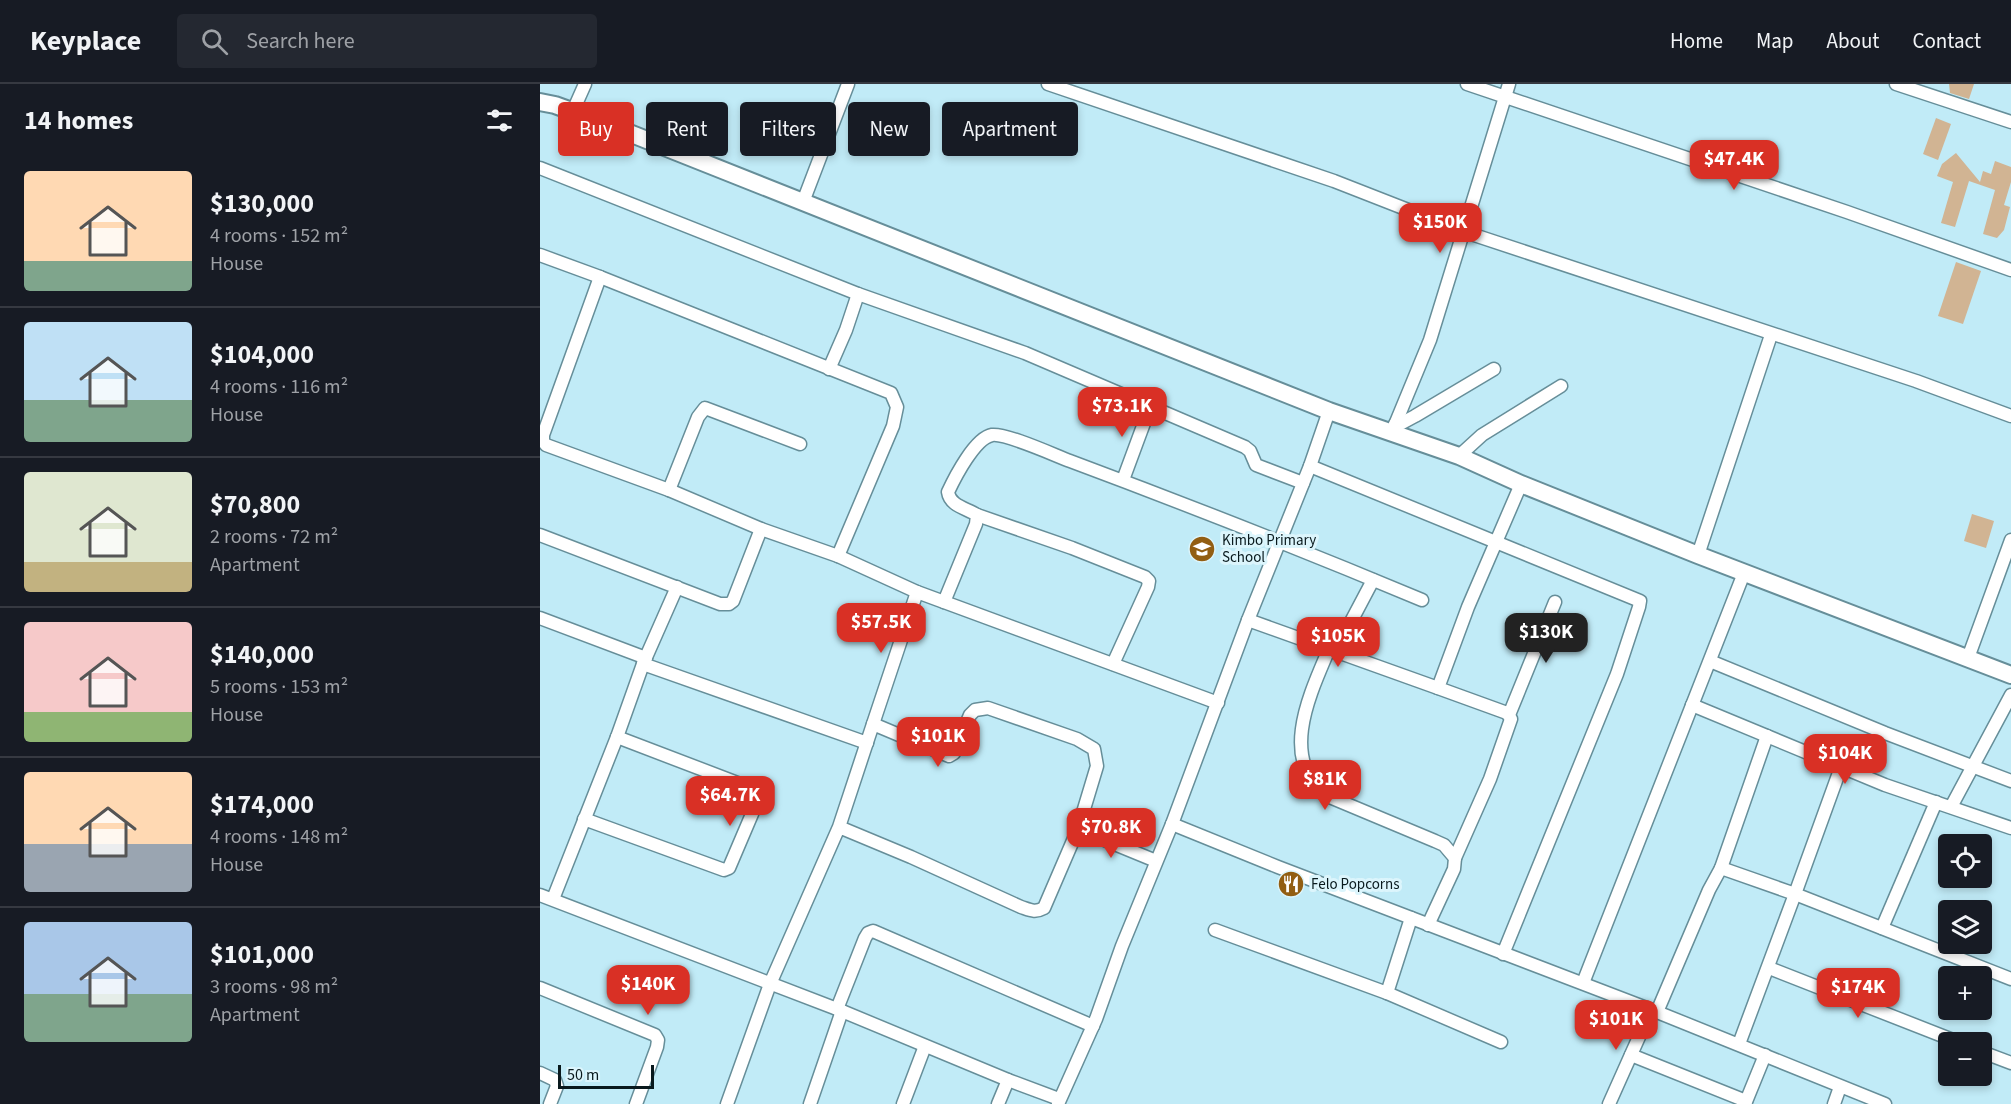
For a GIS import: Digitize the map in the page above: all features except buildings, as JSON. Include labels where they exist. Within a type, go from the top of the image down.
[{"type":"street","points":[[577,102],[585,84]]},
{"type":"street","points":[[803,202],[848,84]]},
{"type":"street","points":[[1048,84],[1314,174],[1462,231],[1926,385],[2011,416]]},
{"type":"street","points":[[1467,84],[1507,90],[2011,270]]},
{"type":"street","points":[[1896,84],[2011,122]]},
{"type":"street","points":[[1393,428],[1430,340],[1507,90]]},
{"type":"street","points":[[540,102],[558,106]]},
{"type":"street","points":[[634,135],[1329,411],[1393,428],[1521,484],[1698,555],[2011,675]]},
{"type":"street","points":[[540,168],[858,294],[1025,353],[1245,447],[1250,451],[1256,465],[1303,483]]},
{"type":"street","points":[[540,255],[891,393],[897,407],[893,426],[837,556]]},
{"type":"street","points":[[600,277],[543,435],[542,441],[546,445],[669,490],[761,529],[837,556],[916,592],[1218,703]]},
{"type":"street","points":[[829,369],[858,294]]},
{"type":"street","points":[[1698,555],[1772,335]]},
{"type":"street","points":[[1393,428],[1494,369]]},
{"type":"street","points":[[1459,456],[1482,435],[1561,387]]},
{"type":"street","points":[[1123,480],[1150,407]]},
{"type":"street","points":[[669,490],[698,417],[705,408],[800,444]]},
{"type":"street","points":[[540,894],[839,1010],[1058,1102],[1093,1026],[1248,620],[1310,466],[1329,411]]},
{"type":"street","points":[[1113,664],[1149,581],[1145,577],[978,515],[953,503],[949,499],[948,492],[977,446],[992,435],[1019,442],[1123,480],[1281,541],[1422,600]]},
{"type":"street","points":[[1310,466],[1638,599],[1640,604],[1617,674],[1503,954]]},
{"type":"street","points":[[1438,688],[1468,607],[1521,484]]},
{"type":"street","points":[[944,602],[978,515]]},
{"type":"street","points":[[540,535],[720,604],[729,604],[733,601],[761,529]]},
{"type":"street","points":[[1968,658],[2011,540]]},
{"type":"street","points":[[1583,983],[1744,573]]},
{"type":"street","points":[[1373,580],[1332,650],[1305,712],[1301,729],[1303,761],[1314,785],[1325,795],[1444,845],[1455,858]]},
{"type":"street","points":[[553,899],[645,661],[677,587]]},
{"type":"street","points":[[727,1104],[770,984],[839,827],[916,592]]},
{"type":"street","points":[[1428,925],[1454,869],[1455,858],[1490,779],[1511,719],[1509,715],[1555,602]]},
{"type":"street","points":[[540,618],[645,661],[867,743]]},
{"type":"street","points":[[1248,620],[1509,715]]},
{"type":"street","points":[[1710,661],[1885,733],[2011,781]]},
{"type":"street","points":[[1951,807],[2011,695]]},
{"type":"street","points":[[1692,705],[1885,785],[2011,828]]},
{"type":"street","points":[[839,827],[1031,911],[1038,911],[1044,908],[1078,829],[1097,766],[1094,749],[1083,742],[988,708],[975,710],[970,715],[954,753],[949,756],[873,724]]},
{"type":"street","points":[[1609,1104],[1721,868],[1767,736]]},
{"type":"street","points":[[584,819],[724,870],[729,868],[753,814],[757,800],[754,791],[617,737]]},
{"type":"street","points":[[1739,1044],[1769,968],[1841,767]]},
{"type":"street","points":[[1882,928],[1936,802]]},
{"type":"street","points":[[1172,824],[1739,1044],[1885,1104]]},
{"type":"street","points":[[1078,829],[1156,861]]},
{"type":"street","points":[[1721,868],[1795,894],[2011,979]]},
{"type":"street","points":[[1387,993],[1411,918]]},
{"type":"street","points":[[1215,930],[1387,993],[1501,1042]]},
{"type":"street","points":[[810,1104],[839,1010],[865,938],[873,931],[1093,1026]]},
{"type":"street","points":[[1769,968],[1938,1034]]},
{"type":"street","points":[[540,988],[655,1035],[658,1040],[657,1047],[636,1104]]},
{"type":"street","points":[[903,1104],[925,1046]]},
{"type":"street","points":[[1631,1055],[1746,1103],[1765,1055]]},
{"type":"street","points":[[1992,1056],[2011,1063]]},
{"type":"street","points":[[540,1073],[555,1080],[557,1086],[549,1104]]},
{"type":"street","points":[[998,1104],[1008,1080]]},
{"type":"street","points":[[1834,1104],[1840,1087]]},
{"type":"place","name":"Kimbo Primary School","points":[[1202,549]]},
{"type":"place","name":"Felo Popcorns","points":[[1291,884]]}]
